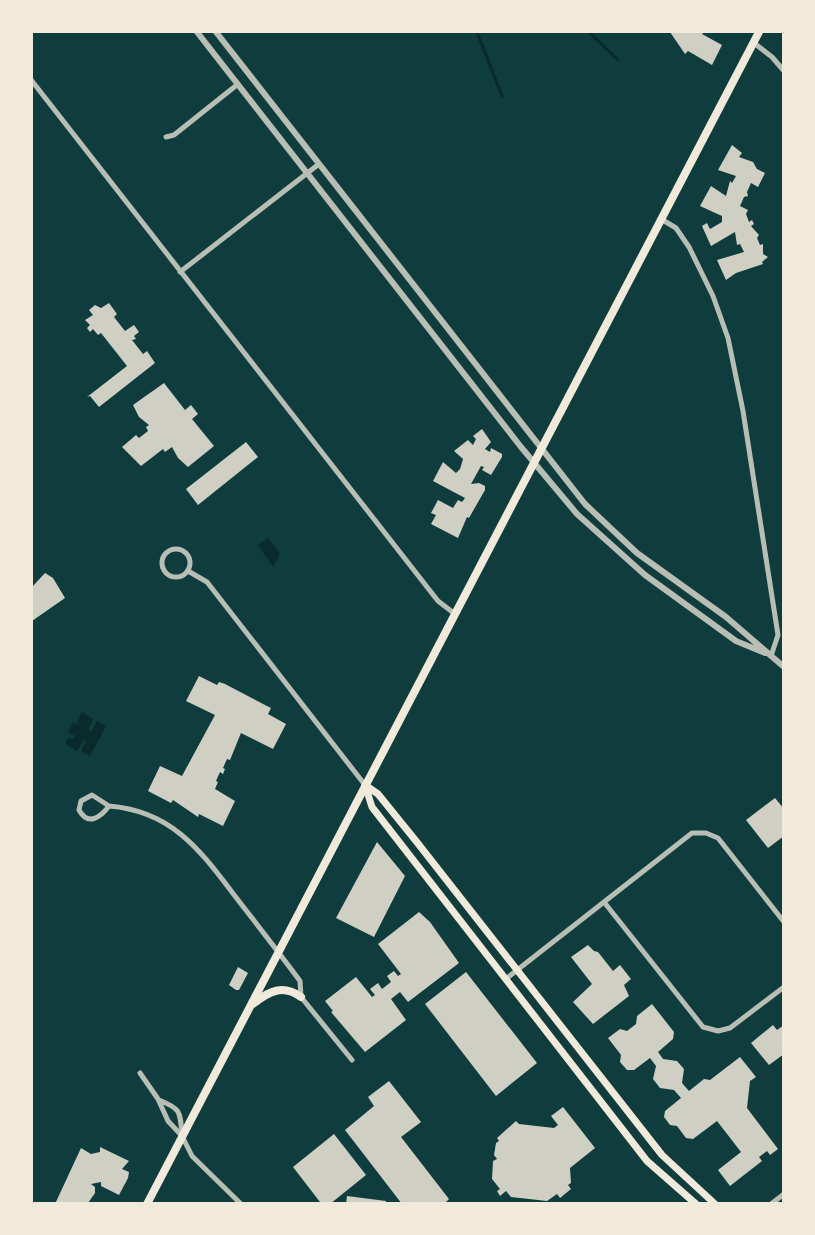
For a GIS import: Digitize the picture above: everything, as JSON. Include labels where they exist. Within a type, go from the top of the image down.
[{"type":"main road","points":[[147,1203],[759,32]]},
{"type":"main road","points":[[365,785],[385,802],[662,1155],[715,1203]]},
{"type":"main road","points":[[365,785],[372,807],[648,1162],[696,1203]]},
{"type":"main road","points":[[249,1007],[276,990],[290,990],[301,998]]},
{"type":"street","points":[[197,32],[533,462],[578,514],[629,563],[736,641],[771,656]]},
{"type":"street","points":[[216,32],[585,504],[637,552],[726,617],[783,667]]},
{"type":"street","points":[[754,43],[772,57],[783,71]]},
{"type":"street","points":[[32,81],[438,601],[455,614]]},
{"type":"street","points":[[166,137],[174,135],[238,84]]},
{"type":"street","points":[[180,272],[319,164]]},
{"type":"street","points":[[661,219],[676,228],[689,247],[713,296],[728,338],[743,411],[778,635],[771,656]]},
{"type":"street","points":[[173,549],[184,552],[190,562],[188,571],[177,577],[168,574],[162,562],[166,554],[173,549]]},
{"type":"street","points":[[629,563],[637,552]]},
{"type":"street","points":[[188,571],[207,582],[365,785]]},
{"type":"street","points":[[109,806],[98,818],[92,819],[85,818],[79,810],[81,801],[92,795],[109,806],[142,811],[180,833],[201,853],[300,981],[301,998],[352,1060]]},
{"type":"street","points":[[507,978],[692,833],[702,832],[718,838],[783,922]]},
{"type":"street","points":[[604,902],[698,1023],[706,1029],[718,1031],[730,1028],[783,987]]},
{"type":"street","points":[[140,1073],[158,1099],[164,1115],[182,1136],[192,1156],[241,1203]]},
{"type":"street","points":[[158,1099],[175,1107],[180,1113],[182,1136]]},
{"type":"street","points":[[771,1203],[783,1194]]},
{"type":"water","points":[[268,538],[280,554],[273,567],[258,545]]},
{"type":"water","points":[[82,712],[93,719],[88,730],[91,732],[97,721],[106,726],[90,756],[81,751],[86,741],[84,739],[77,751],[65,744],[69,737],[73,739],[75,736],[68,732],[73,722],[80,725],[77,721]]},
{"type":"building","points":[[670,32],[704,32],[702,34],[722,45],[712,65],[688,51],[685,54]]},
{"type":"building","points":[[732,145],[742,153],[739,157],[753,162],[757,169],[765,173],[758,187],[751,183],[747,192],[748,196],[744,197],[740,206],[748,210],[746,214],[749,222],[752,220],[754,224],[751,226],[759,235],[757,238],[760,245],[763,244],[763,254],[768,257],[762,262],[763,264],[736,273],[726,280],[717,260],[744,252],[740,244],[737,245],[735,232],[711,246],[702,226],[707,223],[710,229],[722,222],[722,216],[700,206],[711,186],[726,196],[730,181],[732,183],[736,176],[718,170]]},
{"type":"building","points":[[109,303],[117,314],[114,317],[125,331],[134,325],[139,332],[134,336],[136,339],[132,340],[143,354],[147,351],[155,363],[99,407],[90,396],[87,397],[127,366],[101,333],[98,335],[93,329],[90,332],[87,328],[90,325],[85,320],[93,315],[89,310],[95,305],[101,308]]},
{"type":"building","points":[[164,383],[185,410],[191,405],[198,414],[192,419],[214,446],[188,467],[178,458],[172,447],[165,452],[163,449],[141,466],[122,447],[136,435],[139,438],[148,431],[146,427],[149,425],[139,417],[133,405]]},
{"type":"building","points":[[482,429],[491,442],[485,449],[490,452],[491,448],[502,454],[502,457],[491,475],[482,470],[484,467],[481,466],[471,484],[479,483],[485,486],[485,490],[469,518],[467,517],[458,538],[431,524],[436,515],[431,513],[438,500],[453,508],[458,500],[462,502],[465,498],[433,481],[443,462],[456,473],[460,469],[463,459],[454,451],[468,440],[473,445],[476,439],[473,436]]},
{"type":"building","points":[[246,442],[258,457],[198,505],[186,489]]},
{"type":"building","points":[[45,573],[53,578],[65,598],[32,621],[32,587]]},
{"type":"building","points":[[199,676],[217,685],[219,682],[225,684],[271,708],[268,714],[286,724],[273,749],[241,733],[230,760],[227,759],[223,768],[225,769],[223,774],[220,772],[216,781],[218,782],[215,789],[235,801],[223,826],[199,814],[198,817],[173,800],[171,803],[148,791],[160,766],[182,776],[215,715],[186,701]]},
{"type":"building","points":[[775,798],[784,809],[784,836],[768,848],[746,820]]},
{"type":"building","points":[[377,842],[405,876],[374,937],[336,918]]},
{"type":"building","points":[[419,912],[430,922],[459,963],[408,1002],[400,992],[391,999],[406,1020],[365,1052],[331,1012],[333,1011],[325,1001],[356,977],[372,997],[375,995],[370,989],[378,983],[382,989],[391,982],[387,976],[394,971],[398,976],[401,974],[378,944]]},
{"type":"building","points":[[588,945],[598,952],[613,971],[620,965],[631,979],[624,985],[629,996],[593,1024],[573,1002],[592,984],[571,957]]},
{"type":"building","points":[[238,967],[248,973],[239,990],[236,990],[229,985]]},
{"type":"building","points":[[466,972],[537,1063],[496,1096],[425,1004]]},
{"type":"building","points":[[652,1004],[674,1032],[673,1039],[658,1052],[663,1059],[677,1061],[684,1069],[682,1083],[689,1091],[704,1079],[710,1080],[740,1057],[756,1077],[750,1081],[747,1108],[778,1149],[770,1155],[767,1151],[759,1157],[762,1161],[730,1186],[718,1170],[741,1152],[717,1121],[693,1139],[686,1138],[677,1126],[670,1125],[664,1117],[665,1111],[681,1098],[674,1090],[660,1088],[653,1079],[656,1066],[650,1058],[634,1070],[627,1070],[620,1062],[621,1055],[608,1038],[620,1029],[627,1031],[636,1024],[637,1016]]},
{"type":"building","points":[[773,1025],[777,1030],[784,1025],[784,1054],[769,1065],[751,1043]]},
{"type":"building","points":[[389,1081],[421,1122],[401,1137],[449,1199],[444,1204],[402,1204],[345,1130],[374,1106],[368,1097]]},
{"type":"building","points":[[563,1107],[595,1148],[570,1168],[571,1183],[568,1185],[571,1189],[560,1198],[557,1194],[547,1201],[511,1197],[506,1191],[500,1196],[497,1191],[500,1189],[492,1179],[493,1161],[497,1159],[494,1155],[496,1143],[499,1141],[497,1138],[516,1121],[519,1124],[554,1128],[558,1125],[551,1116]]},
{"type":"building","points":[[334,1134],[366,1175],[330,1204],[319,1204],[320,1202],[293,1167]]},
{"type":"building","points":[[100,1147],[129,1161],[122,1169],[129,1172],[119,1195],[101,1186],[101,1182],[91,1184],[95,1187],[95,1193],[88,1203],[55,1204],[81,1148],[91,1154],[100,1152]]},
{"type":"building","points":[[347,1196],[386,1201],[386,1204],[346,1204]]},
{"type":"waterway","points":[[477,32],[502,96]]},
{"type":"waterway","points":[[589,32],[618,60]]}]
